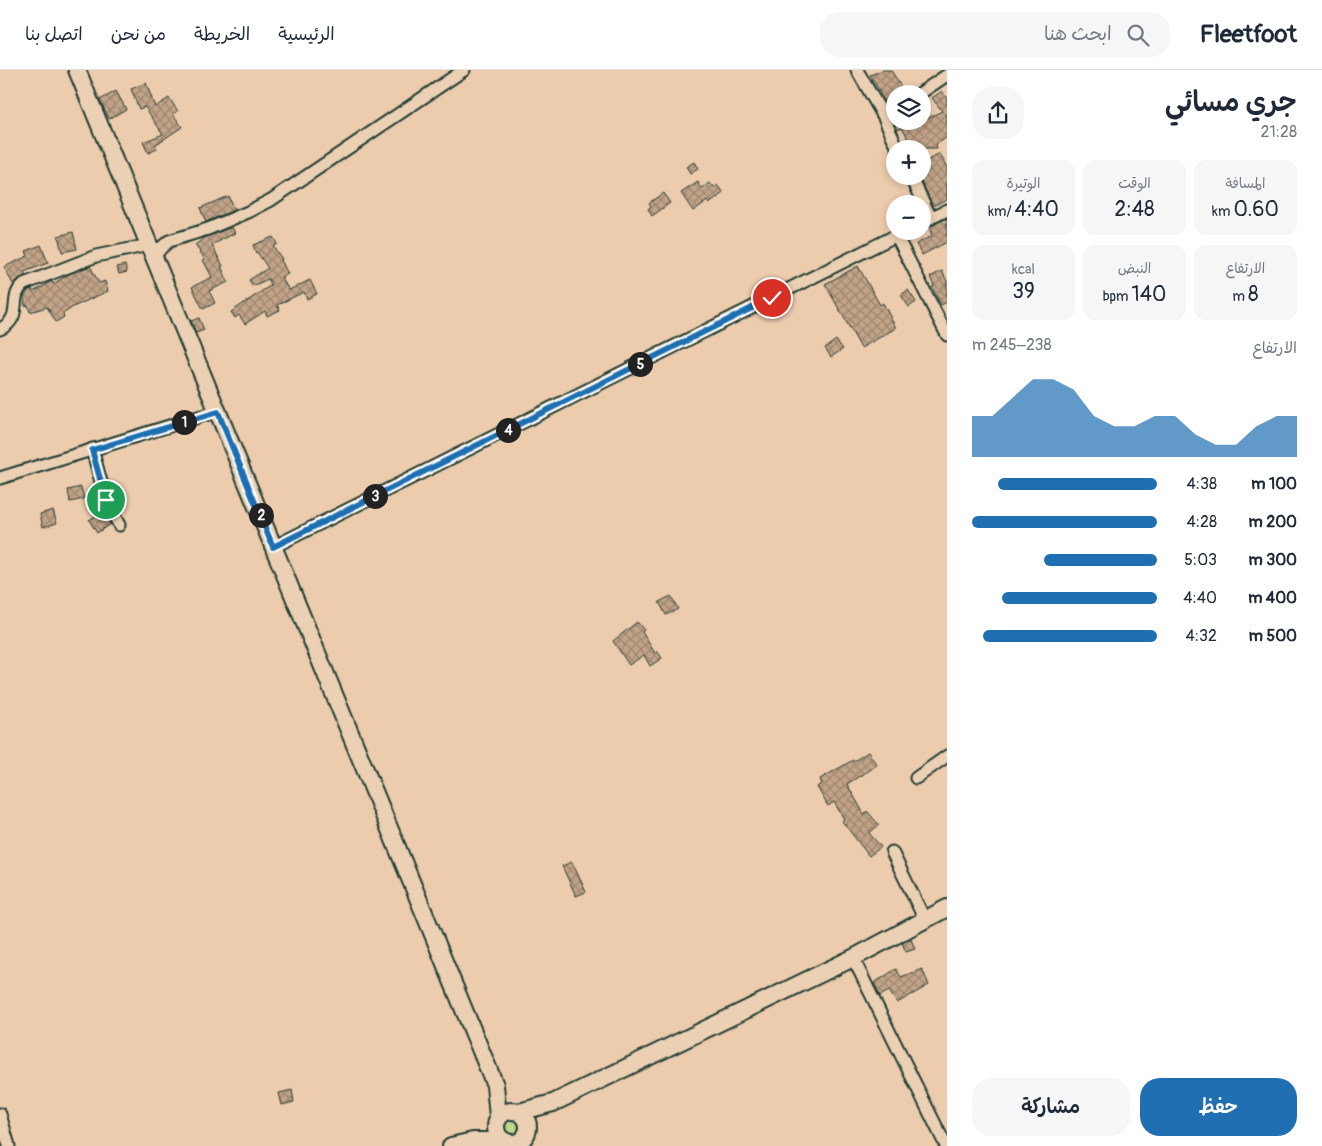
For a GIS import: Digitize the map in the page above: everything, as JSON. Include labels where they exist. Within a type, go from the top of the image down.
[{"type":"main road","points":[[77,70],[495,1085],[505,1099],[526,1119],[527,1135]]},
{"type":"main road","points":[[453,1145],[474,1141],[517,1142],[527,1135],[530,1123],[537,1115],[553,1103],[853,958],[947,908]]},
{"type":"main road","points":[[495,1085],[498,1118],[496,1132],[508,1143]]},
{"type":"main road","points":[[453,1145],[471,1137],[507,1111],[518,1112],[553,1103]]},
{"type":"street","points":[[0,329],[10,324],[14,318],[17,294],[24,284],[96,256],[152,251],[161,248],[169,241],[248,212],[271,200],[464,70]]},
{"type":"street","points":[[857,70],[884,117],[894,140]]},
{"type":"street","points":[[931,86],[947,75]]},
{"type":"street","points":[[931,218],[947,210]]},
{"type":"street","points":[[273,547],[887,240]]},
{"type":"street","points":[[904,240],[946,329]]},
{"type":"street","points":[[0,478],[218,412]]},
{"type":"street","points":[[92,450],[106,500],[119,525]]},
{"type":"street","points":[[916,778],[947,756]]},
{"type":"street","points":[[892,852],[925,920]]},
{"type":"street","points":[[853,958],[946,1146]]},
{"type":"street","points":[[0,1114],[9,1146]]},
{"type":"green space","points":[[511,1114],[519,1118],[523,1126],[519,1134],[511,1138],[503,1134],[499,1126],[503,1118]]},
{"type":"building","points":[[883,70],[891,70],[900,85],[886,85],[886,104],[870,75]]},
{"type":"building","points":[[146,83],[155,107],[169,98],[178,111],[173,114],[182,127],[155,145],[157,149],[148,153],[143,142],[163,134],[145,107],[139,109],[131,89]]},
{"type":"building","points":[[116,91],[126,109],[109,119],[100,100]]},
{"type":"building","points":[[942,91],[947,98],[947,137],[936,145],[937,149],[931,149],[931,140],[909,140],[904,130],[931,130],[931,116],[942,111],[932,98]]},
{"type":"building","points":[[940,154],[947,168],[947,199],[933,206],[931,195],[928,195],[923,185],[931,185],[931,158]]},
{"type":"building","points":[[694,162],[698,169],[690,174],[686,167]]},
{"type":"building","points":[[698,182],[702,189],[710,183],[714,188],[718,185],[724,193],[709,204],[707,201],[693,211],[681,193]]},
{"type":"building","points":[[663,193],[670,203],[652,216],[648,209],[651,206],[649,203]]},
{"type":"building","points":[[228,196],[234,210],[206,222],[200,208]]},
{"type":"building","points":[[947,218],[947,242],[922,255],[916,244],[924,240],[931,240],[931,226]]},
{"type":"building","points":[[232,227],[235,233],[212,245],[223,266],[221,266],[228,282],[209,291],[215,303],[203,309],[192,287],[212,277],[203,260],[205,259],[195,245],[206,237]]},
{"type":"building","points":[[73,232],[77,249],[62,252],[58,236]]},
{"type":"building","points":[[273,237],[277,244],[273,246],[282,259],[288,274],[281,277],[289,290],[310,280],[317,294],[307,299],[304,292],[277,305],[280,310],[267,316],[265,311],[245,324],[239,315],[235,318],[231,312],[271,285],[268,279],[253,286],[249,280],[268,268],[256,253],[253,245]]},
{"type":"building","points":[[41,245],[48,263],[24,272],[26,275],[13,284],[4,267],[28,256],[26,251]]},
{"type":"building","points":[[125,265],[127,272],[119,274],[117,267]]},
{"type":"building","points":[[90,266],[99,283],[105,281],[108,291],[73,307],[63,314],[64,317],[56,322],[47,307],[30,312],[28,305],[25,306],[24,297],[28,290],[32,289],[33,292],[52,281],[53,284],[69,274]]},
{"type":"building","points":[[858,266],[880,305],[883,303],[896,328],[861,348],[825,284]]},
{"type":"building","points":[[942,271],[947,281],[947,302],[941,305],[932,287],[934,286],[930,277]]},
{"type":"building","points":[[908,290],[916,302],[909,307],[901,295]]},
{"type":"building","points":[[199,318],[204,330],[196,333],[191,321]]},
{"type":"building","points":[[836,340],[843,349],[831,357],[825,348]]},
{"type":"building","points":[[81,487],[84,499],[70,502],[68,490]]},
{"type":"building","points":[[53,510],[57,523],[43,527],[40,514]]},
{"type":"building","points":[[102,512],[110,524],[97,533],[89,520]]},
{"type":"building","points":[[671,596],[678,609],[666,615],[659,602]]},
{"type":"building","points":[[637,622],[644,630],[642,632],[655,653],[657,651],[662,658],[650,666],[644,655],[629,665],[613,641]]},
{"type":"building","points":[[868,752],[877,765],[847,784],[864,814],[867,811],[879,825],[869,833],[881,847],[869,856],[842,821],[844,819],[834,802],[828,806],[817,787],[822,784],[820,779]]},
{"type":"building","points":[[572,862],[586,892],[576,896],[562,866]]},
{"type":"building","points":[[911,939],[915,949],[906,952],[902,943]]},
{"type":"building","points":[[896,969],[901,977],[922,969],[929,985],[897,1003],[889,991],[880,996],[874,983]]},
{"type":"building","points":[[292,1090],[294,1102],[282,1105],[279,1093]]},
{"type":"route","points":[[106,500],[92,450],[218,412],[273,547],[772,298]]}]
